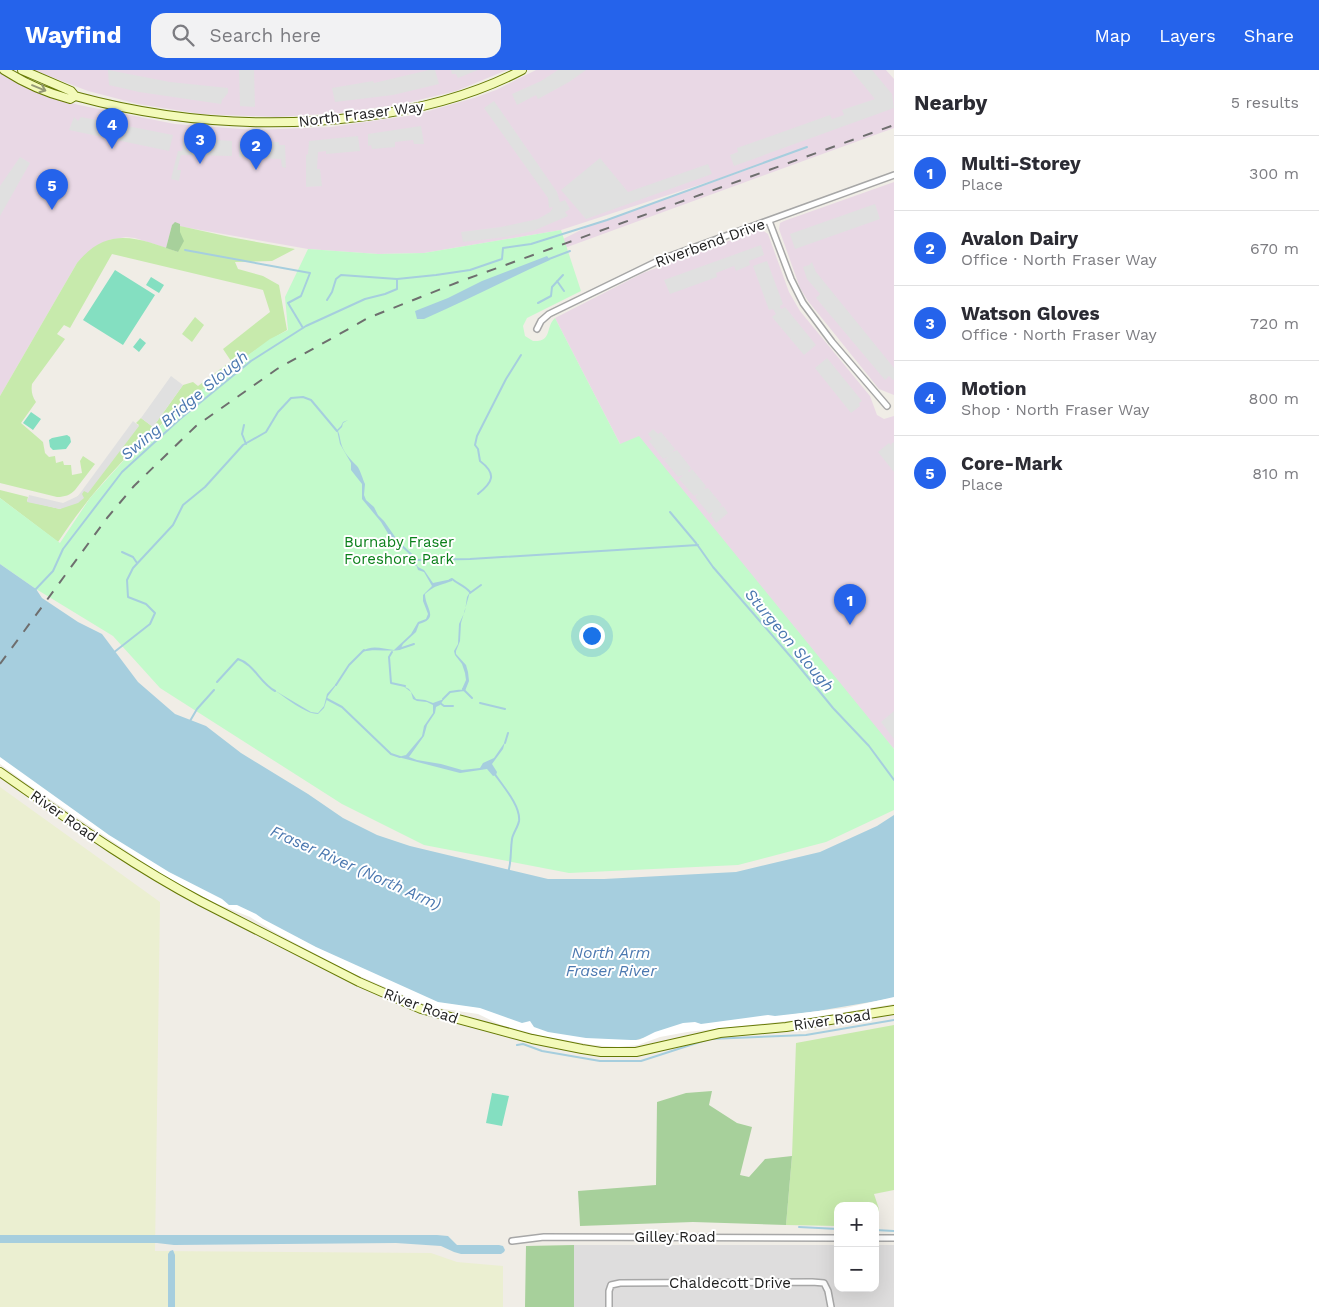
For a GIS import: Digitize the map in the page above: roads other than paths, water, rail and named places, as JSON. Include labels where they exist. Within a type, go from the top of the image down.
[{"type":"street","name":"North Fraser Way","points":[[4,70],[31,85],[58,96],[70,99],[75,96]]},
{"type":"street","name":"North Fraser Way","points":[[22,70],[71,91],[75,96],[134,111],[234,123],[335,121],[400,112],[469,94],[495,84],[522,70]]},
{"type":"street","name":"Riverbend Drive","points":[[537,329],[541,321],[549,314],[662,259],[894,175]]},
{"type":"street","points":[[769,221],[791,279],[803,303],[832,342],[887,406]]},
{"type":"street","name":"River Road","points":[[0,772],[118,853],[171,886],[390,996],[430,1012],[532,1039],[582,1049],[617,1053],[651,1049],[720,1033],[786,1027],[894,1010]]},
{"type":"street","name":"Gilley Road","points":[[512,1241],[544,1237],[834,1238]]},
{"type":"street","points":[[879,1238],[894,1238]]},
{"type":"street","name":"Chaldecott Drive","points":[[610,1307],[611,1285],[812,1282],[824,1283],[828,1291],[831,1307]]},
{"type":"water","points":[[547,256],[550,260],[440,312],[424,319],[417,319],[415,311],[448,298],[482,281]]},
{"type":"water","points":[[348,420],[343,423],[338,431],[342,446],[359,470],[365,484],[364,495],[366,500],[374,507],[400,544],[395,545],[381,522],[362,499],[362,484],[351,470],[351,463],[340,444],[337,430],[343,422]]},
{"type":"water","name":"North Arm Fraser River","points":[[0,564],[36,589],[42,598],[78,622],[102,634],[138,682],[175,714],[206,726],[241,753],[343,818],[377,835],[410,846],[548,879],[604,879],[736,872],[820,852],[877,826],[894,815],[894,998],[818,1011],[666,1032],[621,1044],[572,1039],[525,1028],[479,1010],[439,1005],[391,987],[183,883],[121,844],[0,762]]},
{"type":"water","points":[[416,564],[424,570],[433,583],[452,579],[452,581],[435,587],[425,594],[430,612],[429,619],[419,624],[416,632],[403,644],[400,650],[361,652],[369,648],[394,650],[411,634],[418,622],[426,619],[428,614],[423,601],[423,595],[432,586],[424,572],[418,570]]},
{"type":"water","points":[[464,614],[461,623],[460,641],[456,654],[466,665],[468,672],[469,681],[465,691],[462,689],[466,680],[465,673],[454,651],[458,644],[459,624]]},
{"type":"water","points":[[336,684],[328,696],[324,708],[318,714],[307,711],[301,708],[274,690],[311,712],[318,713],[324,706],[327,694]]},
{"type":"water","points":[[403,686],[409,689],[416,699],[433,703],[444,699],[436,707],[424,736],[409,757],[462,770],[480,768],[483,763],[494,758],[505,742],[503,749],[492,764],[497,772],[496,775],[493,776],[487,769],[460,773],[398,757],[406,755],[422,736],[424,726],[433,713],[433,705],[413,699],[411,692]]},
{"type":"water","points":[[0,1235],[437,1235],[448,1236],[457,1245],[499,1245],[503,1246],[505,1250],[501,1254],[461,1254],[441,1246],[396,1243],[174,1245],[157,1243],[0,1243]]},
{"type":"water","points":[[173,1250],[175,1255],[175,1307],[168,1307],[168,1254]]},
{"type":"waterway","points":[[327,300],[336,279],[341,275],[397,279],[470,270],[502,259],[503,248],[531,244],[607,220],[807,147]]},
{"type":"waterway","points":[[185,250],[310,273],[301,296],[288,303],[303,328]]},
{"type":"waterway","points":[[549,259],[570,251]]},
{"type":"waterway","points":[[538,303],[551,296],[552,287],[563,275]]},
{"type":"waterway","name":"Swing Bridge Slough","points":[[34,591],[53,571],[63,549],[122,472],[180,419],[251,361],[306,326],[365,299],[397,289],[397,279]]},
{"type":"waterway","points":[[557,281],[564,291]]},
{"type":"waterway","points":[[478,494],[490,482],[491,474],[480,461],[478,449],[475,445],[477,436],[506,379],[521,355]]},
{"type":"waterway","points":[[113,653],[150,624],[155,613],[146,604],[128,597],[127,580],[133,568],[173,525],[183,505],[205,487],[243,445],[266,432],[278,412],[291,398],[303,397],[311,400],[337,431]]},
{"type":"waterway","points":[[244,425],[242,434],[246,444]]},
{"type":"waterway","name":"Sturgeon Slough","points":[[670,512],[713,567],[833,708],[869,746],[894,780]]},
{"type":"waterway","points":[[400,544],[415,558],[416,565]]},
{"type":"waterway","points":[[415,560],[470,559],[698,545]]},
{"type":"waterway","points":[[122,552],[133,557],[137,563]]},
{"type":"waterway","points":[[450,580],[452,579],[470,592]]},
{"type":"waterway","points":[[470,593],[481,585]]},
{"type":"waterway","points":[[399,649],[414,644]]},
{"type":"waterway","points":[[336,685],[349,665],[364,650]]},
{"type":"waterway","points":[[392,652],[389,657],[391,683],[405,686]]},
{"type":"waterway","points":[[217,682],[238,659],[244,661],[275,691]]},
{"type":"waterway","points":[[463,689],[472,698]]},
{"type":"waterway","points":[[190,721],[197,709],[214,690]]},
{"type":"waterway","points":[[443,699],[450,692],[464,690]]},
{"type":"waterway","points":[[327,699],[342,707],[391,754],[400,757]]},
{"type":"waterway","points":[[440,703],[444,706],[453,706]]},
{"type":"waterway","points":[[480,703],[505,709]]},
{"type":"waterway","points":[[505,743],[508,733]]},
{"type":"waterway","points":[[494,773],[510,796],[519,815],[519,821],[512,839],[508,873]]},
{"type":"waterway","points":[[517,1045],[523,1044],[542,1051],[600,1061],[641,1061],[709,1039],[806,1035],[894,1020]]},
{"type":"waterway","points":[[799,1227],[834,1229]]},
{"type":"waterway","points":[[879,1230],[894,1231]]},
{"type":"railway","points":[[0,664],[107,518],[134,486],[196,426],[277,369],[368,318],[461,281],[894,125]]},
{"type":"place","name":"Motion","points":[[112,149]]},
{"type":"place","name":"Watson Gloves","points":[[200,164]]},
{"type":"place","name":"Avalon Dairy","points":[[256,170]]},
{"type":"place","name":"Core-Mark","points":[[52,210]]},
{"type":"place","name":"Multi-Storey","points":[[850,625]]},
{"type":"park label","name":"Burnaby Fraser Foreshore Park","points":[[399,550]]},
{"type":"water label","name":"Fraser River (North Arm)","points":[[356,867]]}]
